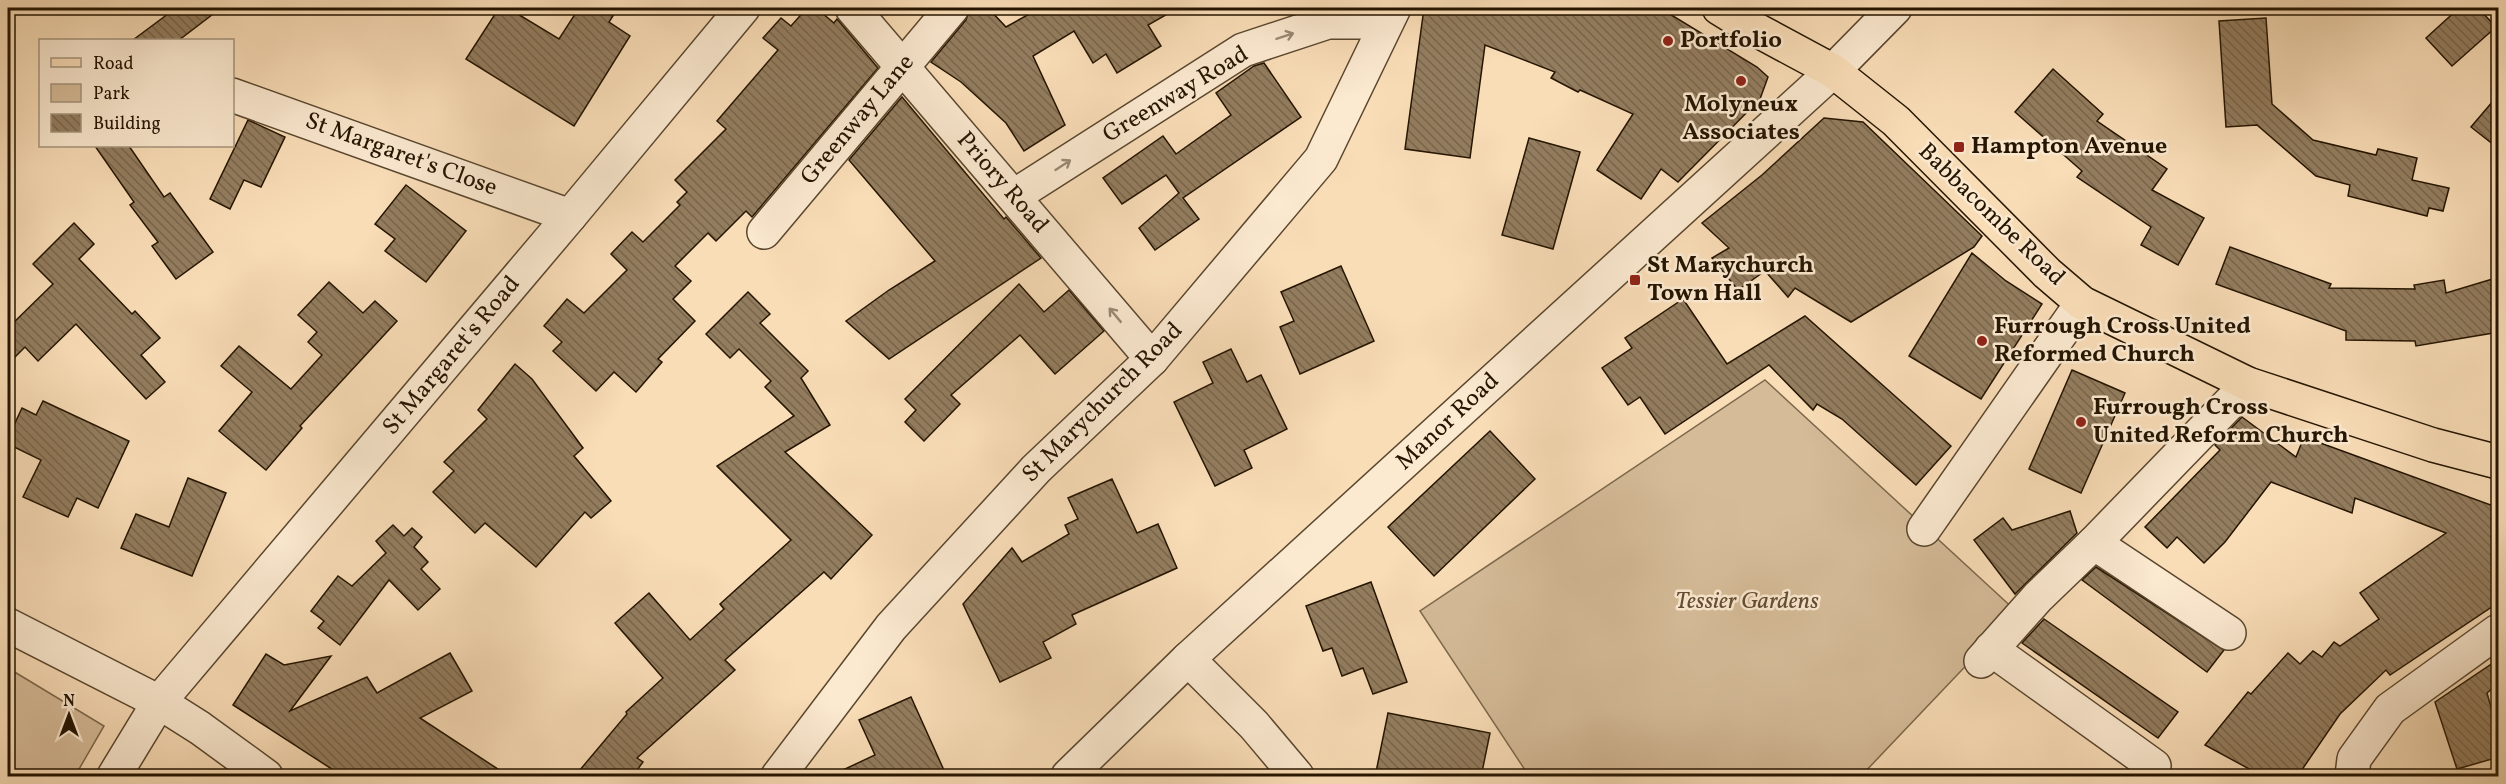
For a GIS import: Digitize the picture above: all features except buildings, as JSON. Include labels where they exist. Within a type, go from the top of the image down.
[{"type":"main road","name":"Babbacombe Road","points":[[1719,8],[1833,71],[1896,121],[2047,273],[2082,303],[2247,384],[2433,445],[2499,462]]},
{"type":"street","name":"St Margaret's Road","points":[[114,777],[159,702],[570,216],[742,8]]},
{"type":"street","name":"Priory Road","points":[[852,8],[1152,359]]},
{"type":"street","name":"Greenway Lane","points":[[764,232],[952,8]]},
{"type":"street","points":[[1833,71],[1894,8]]},
{"type":"street","name":"Greenway Road","points":[[1014,196],[1243,50],[1328,22],[1390,15]]},
{"type":"street","name":"St Marychurch Road","points":[[778,777],[891,627],[1036,469],[1152,359],[1321,159],[1390,15]]},
{"type":"street","name":"Manor Road","points":[[1068,777],[1188,659],[1833,71]]},
{"type":"street","name":"St Margaret's Close","points":[[234,95],[570,216]]},
{"type":"street","points":[[1924,530],[2082,303]]},
{"type":"street","points":[[2154,766],[1986,655],[2037,597],[2094,543],[2247,384]]},
{"type":"street","points":[[2094,543],[2229,633]]},
{"type":"street","points":[[8,625],[159,702],[200,728],[266,777]]},
{"type":"street","points":[[2352,777],[2354,759],[2390,709],[2499,631]]},
{"type":"street","points":[[1188,659],[1254,725],[1297,777]]},
{"type":"green space","name":"Tessier Gardens","points":[[1765,380],[2017,612],[1861,776],[1529,776],[1420,611]]},
{"type":"green space","points":[[8,668],[104,726],[75,776],[8,776]]},
{"type":"place","name":"Portfolio","points":[[1668,41]]},
{"type":"place","name":"Molyneux Associates","points":[[1741,81]]},
{"type":"place","name":"Hampton Avenue","points":[[1959,147]]},
{"type":"place","name":"St Marychurch Town Hall","points":[[1635,280]]},
{"type":"place","name":"Furrough Cross United Reformed Church","points":[[1982,341]]},
{"type":"place","name":"Furrough Cross United Reform Church","points":[[2081,422]]}]
